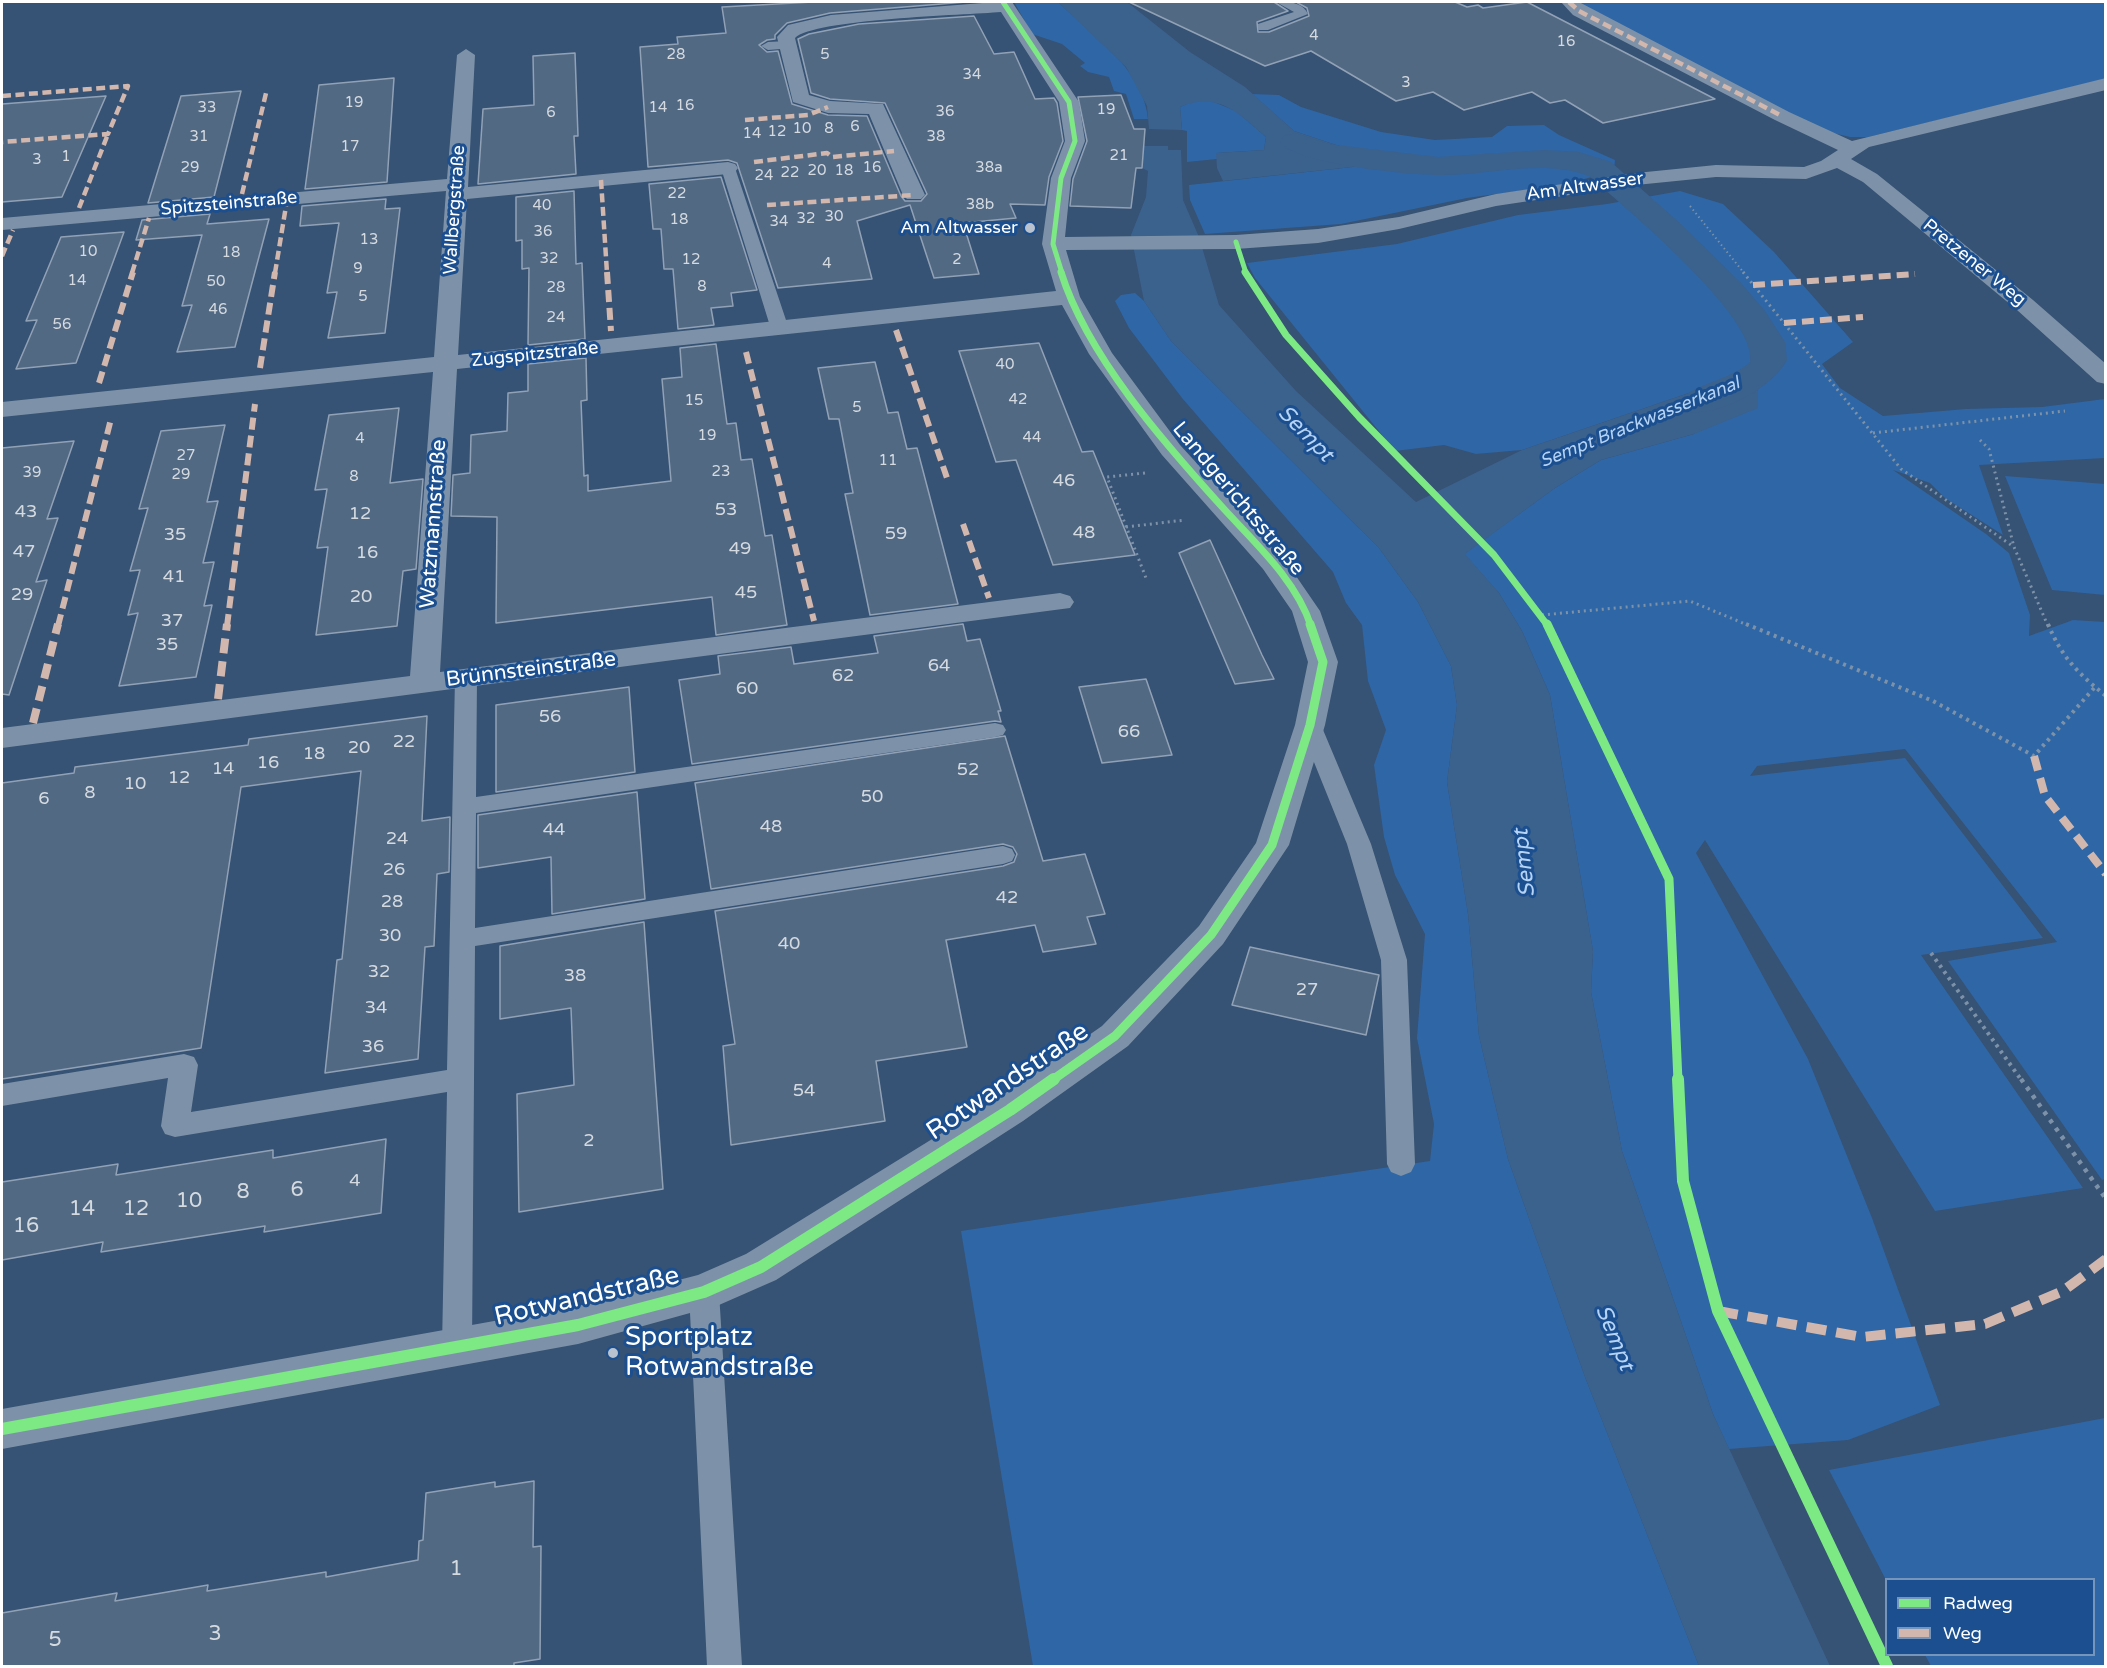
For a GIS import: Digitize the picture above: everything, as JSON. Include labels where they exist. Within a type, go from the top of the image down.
[{"type":"street","name":"Pretzener Weg","points":[[1569,2],[1579,10],[1772,111],[1843,153],[1870,178],[2025,304],[2106,377]]},
{"type":"street","points":[[914,195],[876,108],[828,107],[800,98],[786,37],[794,29],[831,20],[1005,4]]},
{"type":"street","name":"Landgerichtsstraße","points":[[1005,4],[1069,102],[1075,141],[1061,178],[1053,244],[1068,297],[1101,354],[1171,450],[1273,563],[1306,611],[1323,662],[1310,725],[1272,845],[1211,935],[1115,1036]]},
{"type":"street","name":"Wallbergstraße","points":[[445,365],[466,55]]},
{"type":"street","name":"Am Altwasser","points":[[1053,244],[1204,242],[1318,236],[1399,223],[1496,200],[1636,178],[1716,171],[1806,173],[1827,165],[1843,153],[1880,138],[2106,84]]},
{"type":"street","name":"Spitzsteinstraße","points":[[2,224],[728,168]]},
{"type":"street","name":"Zugspitzstraße","points":[[2,410],[445,365],[741,333],[779,326],[1068,297]]},
{"type":"street","name":"Watzmannstraße","points":[[423,684],[445,365]]},
{"type":"street","name":"Brünnsteinstraße","points":[[2,738],[1060,602]]},
{"type":"street","name":"Rotwandstraße","points":[[2,1429],[578,1325],[704,1292],[761,1267],[1010,1110],[1115,1036]]},
{"type":"lane","points":[[1263,27],[1302,14],[1301,11],[1282,2]]},
{"type":"lane","points":[[768,46],[788,45]]},
{"type":"lane","points":[[728,168],[779,326]]},
{"type":"lane","points":[[457,1346],[466,678]]},
{"type":"lane","points":[[1310,725],[1359,844],[1394,960],[1401,1164]]},
{"type":"lane","points":[[464,807],[995,730]]},
{"type":"lane","points":[[462,939],[1003,855]]},
{"type":"lane","points":[[2,1095],[184,1065],[175,1126],[461,1079]]},
{"type":"lane","points":[[704,1292],[725,1666]]},
{"type":"path","points":[[1689,204],[1901,469],[2014,547]]},
{"type":"path","points":[[1872,433],[2065,411]]},
{"type":"path","points":[[1980,440],[1989,449],[2014,547],[2057,646],[2074,670],[2106,696]]},
{"type":"path","points":[[1146,578],[1107,477],[1149,473]]},
{"type":"path","points":[[1126,526],[1190,519]]},
{"type":"path","points":[[1542,615],[1690,601],[1933,701],[2034,756],[2095,687]]},
{"type":"path","points":[[1931,953],[2106,1199]]},
{"type":"shaded area","points":[[1014,2],[1058,2],[1100,40],[1126,69],[1137,84],[1148,119],[1134,119],[1126,94],[1114,91],[1109,77],[1088,72],[1080,66],[1085,63],[1062,44],[1032,34]]},
{"type":"shaded area","points":[[1575,2],[2105,2],[2105,79],[1868,137],[1850,137],[1820,130]]},
{"type":"shaded area","points":[[1252,94],[1279,95],[1301,107],[1381,132],[1435,140],[1492,137],[1507,126],[1544,125],[1559,135],[1615,160],[1614,171],[1562,185],[1467,198],[1341,224],[1205,234],[1190,200],[1189,185],[1352,167],[1365,161],[1351,150],[1294,131]]},
{"type":"shaded area","points":[[1209,100],[1236,111],[1266,137],[1264,150],[1217,153],[1217,159],[1187,162],[1187,131],[1182,130],[1180,107],[1193,101]]},
{"type":"shaded area","points":[[1680,191],[1723,204],[1774,252],[1853,342],[1822,364],[1840,388],[1883,416],[1966,409],[2042,407],[2105,399],[2105,458],[1979,465],[2003,535],[1945,498],[1930,483],[1893,470],[1986,534],[2009,553],[2030,615],[2029,636],[2073,620],[2105,622],[2105,1179],[2102,1180],[1948,961],[2057,942],[1905,749],[1757,766],[1750,776],[1905,758],[2043,938],[1921,955],[2083,1188],[1935,1211],[1705,840],[1696,853],[1808,1059],[1872,1218],[1940,1405],[1848,1440],[1729,1449],[1713,1414],[1622,1151],[1591,992],[1593,951],[1550,695],[1522,631],[1499,593],[1464,554],[1555,488],[1601,460],[1694,434],[1727,380],[1522,450],[1476,454],[1444,445],[1395,451],[1255,278],[1247,263],[1397,244],[1518,215],[1607,204]]},
{"type":"shaded area","points":[[1135,293],[1144,301],[1171,341],[1379,548],[1418,602],[1451,666],[1457,705],[1447,782],[1468,914],[1479,1036],[1508,1159],[1585,1377],[1699,1666],[1033,1666],[961,1231],[1430,1161],[1434,1124],[1417,1038],[1425,934],[1395,875],[1384,837],[1374,765],[1386,730],[1368,681],[1362,625],[1346,603],[1333,572],[1182,398],[1129,328],[1115,301],[1121,295]]},
{"type":"shaded area","points":[[2005,476],[2105,484],[2105,595],[2052,590]]},
{"type":"shaded area","points":[[2105,1418],[2105,1666],[1931,1666],[1926,1656],[2095,1656],[2095,1578],[1885,1578],[1829,1470]]},
{"type":"water","points":[[1058,2],[1127,2],[1190,52],[1245,87],[1294,131],[1351,150],[1365,161],[1352,167],[1223,181],[1217,168],[1216,153],[1264,150],[1266,137],[1227,107],[1206,102],[1180,107],[1182,130],[1149,129],[1147,106],[1126,67]]},
{"type":"water","name":"Sempt","points":[[1144,146],[1168,146],[1168,150],[1181,150],[1183,200],[1199,237],[1219,305],[1296,391],[1416,502],[1522,450],[1727,380],[1758,376],[1758,408],[1694,434],[1601,460],[1555,488],[1465,554],[1499,593],[1522,631],[1550,695],[1593,951],[1591,992],[1622,1151],[1713,1414],[1830,1666],[1699,1666],[1585,1377],[1508,1159],[1479,1036],[1468,914],[1447,782],[1457,705],[1451,666],[1418,602],[1379,548],[1171,341],[1144,301],[1131,235],[1146,197],[1148,171],[1142,168]]},
{"type":"building","points":[[813,2],[966,2],[830,13],[787,23],[775,35],[775,39],[767,40],[759,45],[767,52],[778,51],[792,104],[828,115],[867,116],[905,201],[921,201],[927,194],[885,103],[830,99],[811,93],[798,39],[809,34],[859,24],[974,16],[994,54],[1014,52],[1035,99],[1054,98],[1057,103],[1063,141],[1049,177],[1045,205],[1010,204],[1016,218],[963,223],[979,274],[934,278],[910,205],[857,221],[872,279],[778,288],[737,163],[728,160],[648,167],[640,47],[678,44],[677,37],[726,33],[722,7]]},
{"type":"building","points":[[1129,2],[1274,2],[1288,11],[1257,22],[1258,32],[1269,32],[1309,16],[1307,8],[1296,2],[1455,2],[1467,7],[1478,5],[1483,8],[1527,2],[1715,99],[1603,123],[1565,100],[1550,103],[1532,92],[1464,110],[1433,92],[1396,101],[1311,51],[1265,66]]},
{"type":"building","points":[[575,53],[578,136],[574,136],[576,174],[478,184],[483,109],[534,105],[533,56]]},
{"type":"building","points":[[394,78],[387,182],[305,189],[319,85]]},
{"type":"building","points":[[241,91],[214,197],[148,203],[181,96]]},
{"type":"building","points":[[1121,95],[1134,129],[1145,129],[1142,168],[1136,168],[1131,208],[1070,206],[1073,179],[1087,141],[1078,97]]},
{"type":"building","points":[[106,96],[62,197],[2,202],[2,104]]},
{"type":"building","points":[[721,177],[757,290],[731,293],[733,306],[711,308],[714,325],[678,329],[673,269],[664,269],[661,229],[653,229],[649,184]]},
{"type":"building","points":[[574,191],[576,264],[582,263],[585,339],[528,345],[529,268],[522,269],[522,240],[516,241],[516,197]]},
{"type":"building","points":[[386,199],[385,209],[400,208],[385,333],[328,338],[337,292],[327,293],[339,223],[300,226],[302,206]]},
{"type":"building","points":[[210,214],[207,224],[269,219],[235,347],[177,352],[192,305],[182,306],[202,235],[136,240],[142,220]]},
{"type":"building","points":[[124,232],[76,363],[16,369],[37,320],[26,321],[61,237]]},
{"type":"building","points":[[1039,343],[1082,452],[1093,451],[1135,555],[1053,565],[1016,460],[996,462],[959,351]]},
{"type":"building","points":[[716,344],[727,424],[736,423],[741,460],[752,459],[765,536],[772,535],[787,625],[716,635],[712,597],[496,623],[497,517],[451,516],[453,475],[470,473],[471,435],[507,431],[508,393],[528,391],[528,364],[586,358],[587,400],[581,401],[584,476],[588,475],[588,491],[671,481],[662,379],[682,377],[680,348]]},
{"type":"building","points":[[875,362],[888,413],[898,412],[907,449],[917,448],[958,604],[870,615],[845,494],[853,493],[839,419],[829,419],[818,368]]},
{"type":"building","points":[[399,408],[390,483],[423,479],[416,569],[403,571],[397,626],[316,635],[328,547],[317,548],[327,489],[315,490],[329,415]]},
{"type":"building","points":[[225,425],[207,502],[218,501],[203,563],[214,562],[204,606],[212,605],[196,677],[119,686],[138,613],[128,615],[140,570],[130,571],[148,508],[139,509],[161,431]]},
{"type":"building","points":[[74,441],[47,519],[58,518],[36,582],[47,580],[9,695],[2,694],[2,448]]},
{"type":"building","points":[[1210,540],[1274,679],[1235,684],[1179,553]]},
{"type":"building","points":[[963,624],[967,641],[980,639],[1001,711],[998,711],[1001,722],[692,764],[679,680],[720,674],[718,656],[791,647],[794,664],[878,653],[874,636]]},
{"type":"building","points":[[1146,679],[1172,755],[1102,763],[1079,687]]},
{"type":"building","points":[[629,687],[635,772],[496,792],[496,705]]},
{"type":"building","points":[[427,716],[422,821],[450,817],[449,872],[437,874],[434,946],[425,947],[418,1059],[325,1073],[337,960],[342,959],[361,771],[241,787],[201,1048],[2,1079],[2,783],[74,773],[75,767],[248,745],[249,739]]},
{"type":"building","points":[[1005,736],[1043,861],[1085,854],[1105,914],[1087,917],[1096,944],[1043,952],[1035,925],[946,940],[967,1047],[876,1061],[885,1121],[731,1145],[723,1046],[735,1044],[715,911],[1003,866],[1014,862],[1017,854],[1013,847],[1003,844],[711,889],[695,783]]},
{"type":"building","points":[[637,792],[645,899],[552,914],[551,857],[478,868],[478,815]]},
{"type":"building","points":[[644,922],[663,1189],[519,1212],[517,1094],[574,1085],[571,1008],[500,1019],[500,946]]},
{"type":"building","points":[[1250,947],[1379,975],[1366,1035],[1232,1005]]},
{"type":"building","points":[[386,1139],[381,1213],[264,1232],[265,1226],[101,1252],[103,1242],[2,1260],[2,1182],[118,1164],[116,1175],[273,1150],[273,1158]]},
{"type":"building","points":[[534,1481],[533,1547],[541,1546],[540,1659],[514,1663],[514,1666],[2,1666],[2,1613],[117,1593],[115,1601],[208,1585],[207,1591],[326,1572],[326,1577],[418,1560],[419,1541],[423,1540],[426,1493],[495,1482],[495,1487]]},
{"type":"waterway","name":"Sempt Brackwasserkanal","points":[[1295,142],[1323,153],[1438,166],[1545,159],[1579,161],[1600,169],[1701,261],[1729,290],[1752,318],[1767,342],[1769,360],[1765,368],[1748,381],[1696,403]]},
{"type":"marked path","points":[[1569,2],[1579,11],[1782,116]]},
{"type":"marked path","points":[[2,96],[128,86],[108,134],[2,142]]},
{"type":"marked path","points":[[242,194],[267,89]]},
{"type":"marked path","points":[[745,120],[808,115],[828,107]]},
{"type":"marked path","points":[[79,208],[108,134]]},
{"type":"marked path","points":[[754,162],[827,153],[832,157],[894,151]]},
{"type":"marked path","points":[[601,180],[611,331]]},
{"type":"marked path","points":[[767,205],[914,195]]},
{"type":"marked path","points":[[260,368],[286,206]]},
{"type":"marked path","points":[[99,383],[149,218]]},
{"type":"marked path","points":[[2,256],[13,230]]},
{"type":"marked path","points":[[1753,285],[1915,274]]},
{"type":"marked path","points":[[1784,323],[1863,317]]},
{"type":"marked path","points":[[896,330],[947,478]]},
{"type":"marked path","points":[[746,352],[814,621]]},
{"type":"marked path","points":[[218,699],[255,404]]},
{"type":"marked path","points":[[33,723],[111,419]]},
{"type":"marked path","points":[[963,524],[989,598]]},
{"type":"marked path","points":[[2034,756],[2045,796],[2106,874]]},
{"type":"marked path","points":[[1718,1311],[1862,1337],[1985,1324],[2063,1291],[2106,1259]]},
{"type":"cycle path","points":[[2,1429],[578,1325],[704,1292],[761,1267],[1010,1110],[1115,1036],[1211,935],[1272,845],[1310,725],[1323,662],[1306,611],[1273,563],[1171,450],[1101,354],[1069,297],[1053,244],[1061,178],[1075,141],[1069,102],[1003,2]]},
{"type":"cycle path","points":[[1236,242],[1247,278],[1286,335],[1359,417],[1494,555],[1542,615],[1572,673],[1669,879],[1683,1181],[1718,1311],[1887,1666]]},
{"type":"place","name":"Am Altwasser","points":[[1030,228]]},
{"type":"place","name":"Sportplatz Rotwandstraße","points":[[613,1353]]}]
